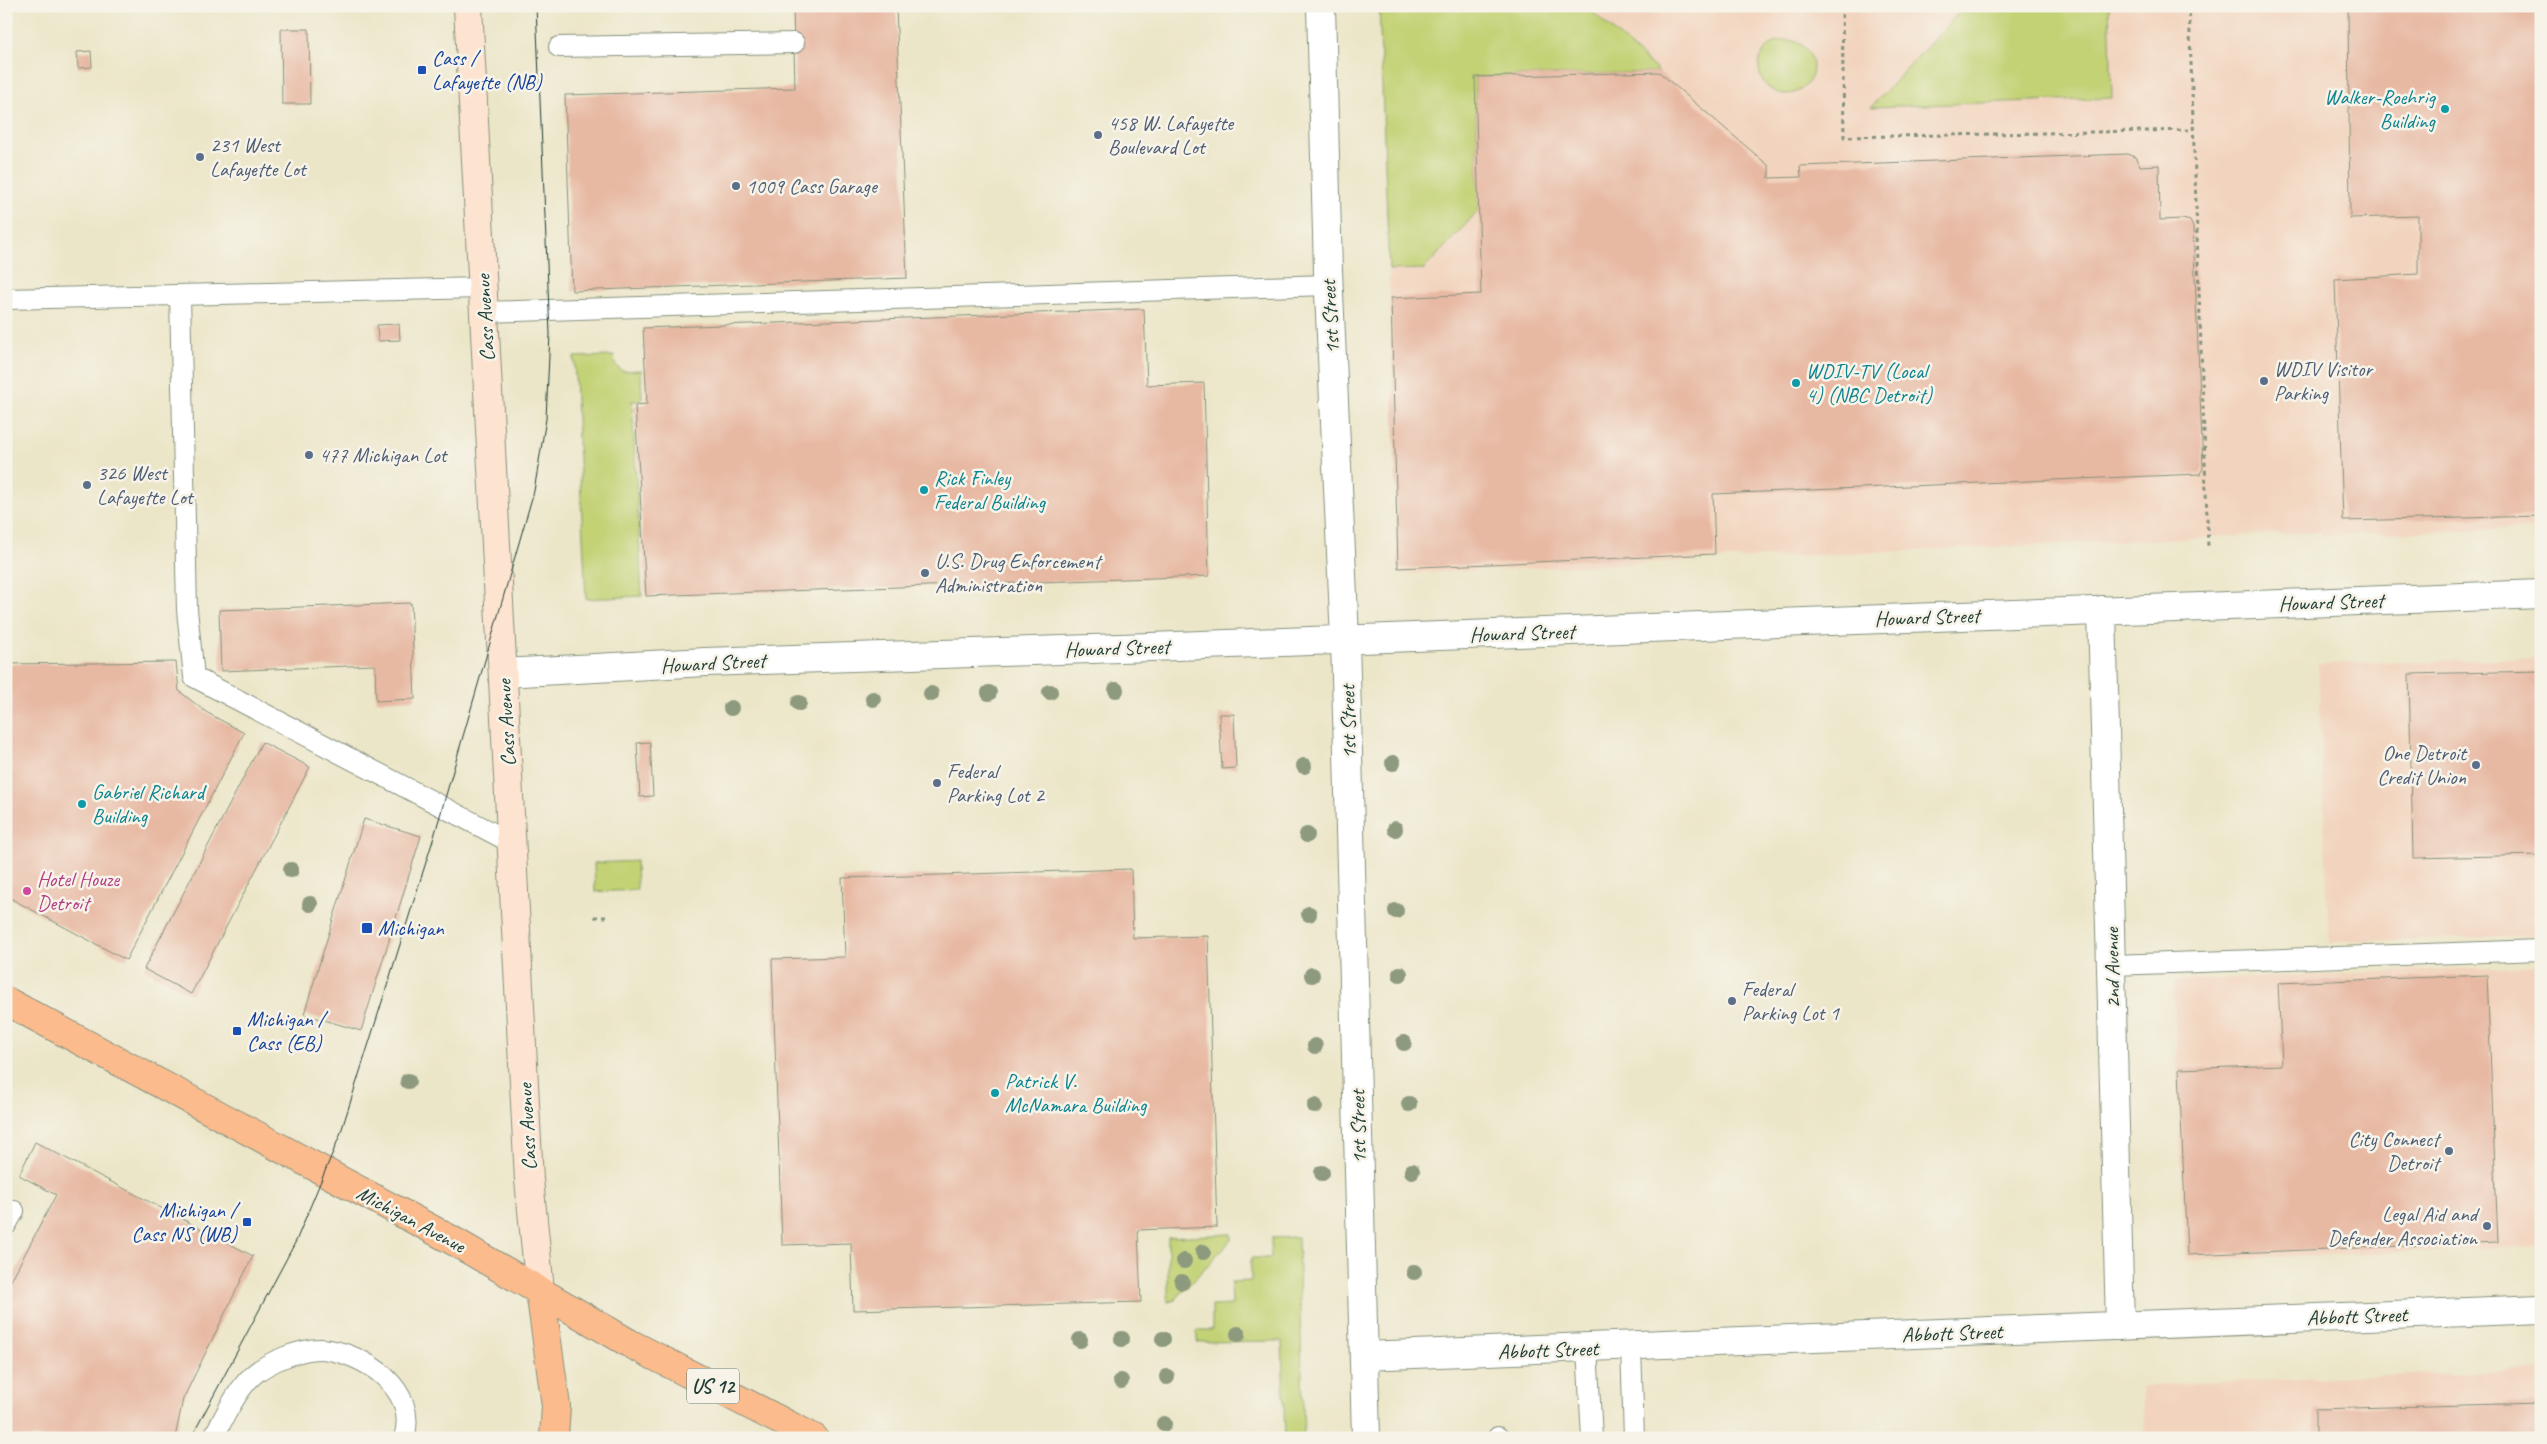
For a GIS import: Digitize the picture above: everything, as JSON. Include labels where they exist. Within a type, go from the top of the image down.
[{"type":"main road","name":"Cass Avenue","points":[[468,6],[529,1180],[540,1291],[556,1406],[554,1438]]},
{"type":"main road","name":"Michigan Avenue","points":[[6,1001],[450,1239],[629,1342],[814,1438]]},
{"type":"street","name":"1st Street","points":[[1321,6],[1328,285],[1345,639],[1366,1438]]},
{"type":"street","name":"Howard Street","points":[[503,672],[706,662],[2541,594]]},
{"type":"street","name":"2nd Avenue","points":[[2102,610],[2120,1326]]},
{"type":"street","name":"Abbott Street","points":[[1364,1356],[1631,1347],[2541,1309]]},
{"type":"lane","points":[[559,47],[794,43]]},
{"type":"lane","points":[[6,299],[180,295],[484,300],[1328,285]]},
{"type":"lane","points":[[180,295],[187,610],[194,677],[512,843]]},
{"type":"lane","points":[[2112,965],[2541,950]]},
{"type":"lane","points":[[1631,1347],[1634,1438]]},
{"type":"lane","points":[[1587,1348],[1592,1438]]},
{"type":"lane","points":[[213,1438],[227,1412],[252,1376],[285,1356],[322,1349],[356,1358],[385,1375],[404,1401],[407,1429],[404,1438]]},
{"type":"path","points":[[1842,6],[1844,136],[2193,130]]},
{"type":"path","points":[[2189,6],[2208,547]]},
{"type":"path","points":[[594,917],[608,918]]},
{"type":"shaded area","points":[[1379,6],[2541,6],[2541,527],[2321,536],[2309,265],[2320,532],[1400,574]]},
{"type":"shaded area","points":[[2541,658],[2541,935],[2329,942],[2318,664]]},
{"type":"shaded area","points":[[2541,965],[2541,1246],[2185,1261],[2173,981]]},
{"type":"shaded area","points":[[2541,1370],[2541,1438],[2145,1438],[2142,1385]]},
{"type":"green space","points":[[1379,6],[1586,6],[1659,72],[1475,77],[1479,210],[1424,269],[1389,270]]},
{"type":"green space","points":[[1965,6],[2109,6],[2112,98],[1871,107]]},
{"type":"green space","points":[[1781,40],[1791,40],[1801,44],[1809,52],[1813,67],[1809,82],[1801,90],[1791,94],[1781,94],[1771,90],[1763,82],[1759,72],[1759,62],[1763,52],[1771,44]]},
{"type":"green space","points":[[614,356],[615,364],[622,371],[641,370],[642,401],[632,401],[642,596],[586,599],[574,357]]},
{"type":"green space","points":[[636,861],[637,890],[595,892],[594,863]]},
{"type":"green space","points":[[1231,1234],[1231,1240],[1175,1300],[1168,1302],[1168,1237]]},
{"type":"green space","points":[[1298,1237],[1304,1438],[1285,1438],[1282,1341],[1197,1342],[1197,1330],[1212,1330],[1212,1306],[1232,1305],[1231,1282],[1251,1281],[1251,1258],[1271,1258],[1271,1238]]},
{"type":"building","name":"1009 Cass Garage","points":[[793,6],[896,6],[907,278],[572,291],[565,95],[795,88]]},
{"type":"building","points":[[2348,6],[2541,6],[2541,516],[2343,521],[2335,279],[2418,274],[2418,216],[2350,218]]},
{"type":"building","points":[[281,29],[309,29],[310,104],[282,104]]},
{"type":"building","points":[[91,51],[92,67],[78,68],[77,52]]},
{"type":"building","name":"WDIV-TV (Local 4) (NBC Detroit)","points":[[1659,72],[1769,166],[1769,178],[1801,177],[1800,166],[2127,154],[2135,157],[2140,166],[2159,165],[2160,220],[2183,219],[2190,221],[2193,227],[2203,468],[2200,474],[1713,494],[1715,554],[1398,568],[1391,298],[1481,294],[1475,77]]},
{"type":"building","name":"Rick Finley Federal Building","points":[[1144,309],[1147,385],[1204,383],[1209,576],[646,596],[635,405],[647,404],[643,328]]},
{"type":"building","points":[[399,324],[400,340],[378,341],[377,325]]},
{"type":"building","points":[[411,603],[415,699],[376,701],[375,665],[221,671],[219,610]]},
{"type":"building","name":"Gabriel Richard Building","points":[[176,662],[179,691],[206,712],[244,733],[126,960],[6,896],[6,664]]},
{"type":"building","name":"One Detroit Credit Union","points":[[2541,671],[2541,855],[2413,858],[2409,674]]},
{"type":"building","points":[[1219,714],[1234,714],[1236,768],[1222,769]]},
{"type":"building","points":[[262,742],[310,767],[191,994],[144,969]]},
{"type":"building","points":[[650,742],[653,796],[640,797],[637,743]]},
{"type":"building","points":[[364,819],[421,836],[361,1031],[304,1014]]},
{"type":"building","name":"Patrick V. McNamara Building","points":[[1131,869],[1133,938],[1208,936],[1217,1227],[1138,1230],[1141,1302],[853,1310],[851,1243],[782,1245],[772,959],[845,957],[842,878]]},
{"type":"building","points":[[2487,975],[2498,1242],[2187,1255],[2179,1069],[2282,1065],[2278,983]]},
{"type":"building","points":[[35,1142],[253,1256],[183,1399],[175,1438],[6,1438],[6,1290],[56,1195],[19,1175]]},
{"type":"building","points":[[2541,1403],[2541,1438],[2315,1438],[2315,1409]]},
{"type":"tram line","points":[[191,1438],[296,1241],[340,1135],[433,840],[534,491],[546,419],[550,334],[536,6]]},
{"type":"place","name":"Cass / Lafayette (NB)","points":[[422,70]]},
{"type":"place","name":"Walker-Roehrig Building","points":[[2445,109]]},
{"type":"place","name":"458 W. Lafayette Boulevard Lot","points":[[1098,135]]},
{"type":"place","name":"231 West Lafayette Lot","points":[[200,157]]},
{"type":"place","name":"1009 Cass Garage","points":[[736,186]]},
{"type":"place","name":"WDIV Visitor Parking","points":[[2264,381]]},
{"type":"place","name":"WDIV-TV (Local 4) (NBC Detroit)","points":[[1796,383]]},
{"type":"place","name":"477 Michigan Lot","points":[[309,455]]},
{"type":"place","name":"326 West Lafayette Lot","points":[[87,485]]},
{"type":"place","name":"Rick Finley Federal Building","points":[[924,490]]},
{"type":"place","name":"U.S. Drug Enforcement Administration","points":[[925,573]]},
{"type":"place","name":"One Detroit Credit Union","points":[[2476,765]]},
{"type":"place","name":"Federal Parking Lot 2","points":[[937,783]]},
{"type":"place","name":"Gabriel Richard Building","points":[[82,804]]},
{"type":"place","name":"Hotel Houze Detroit","points":[[27,891]]},
{"type":"place","name":"Michigan","points":[[367,928]]},
{"type":"place","name":"Federal Parking Lot 1","points":[[1732,1001]]},
{"type":"place","name":"Michigan / Cass (EB)","points":[[237,1031]]},
{"type":"place","name":"Patrick V. McNamara Building","points":[[995,1093]]},
{"type":"place","name":"City Connect Detroit","points":[[2449,1151]]},
{"type":"place","name":"Michigan / Cass NS (WB)","points":[[247,1222]]},
{"type":"place","name":"Legal Aid and Defender Association","points":[[2487,1226]]}]
